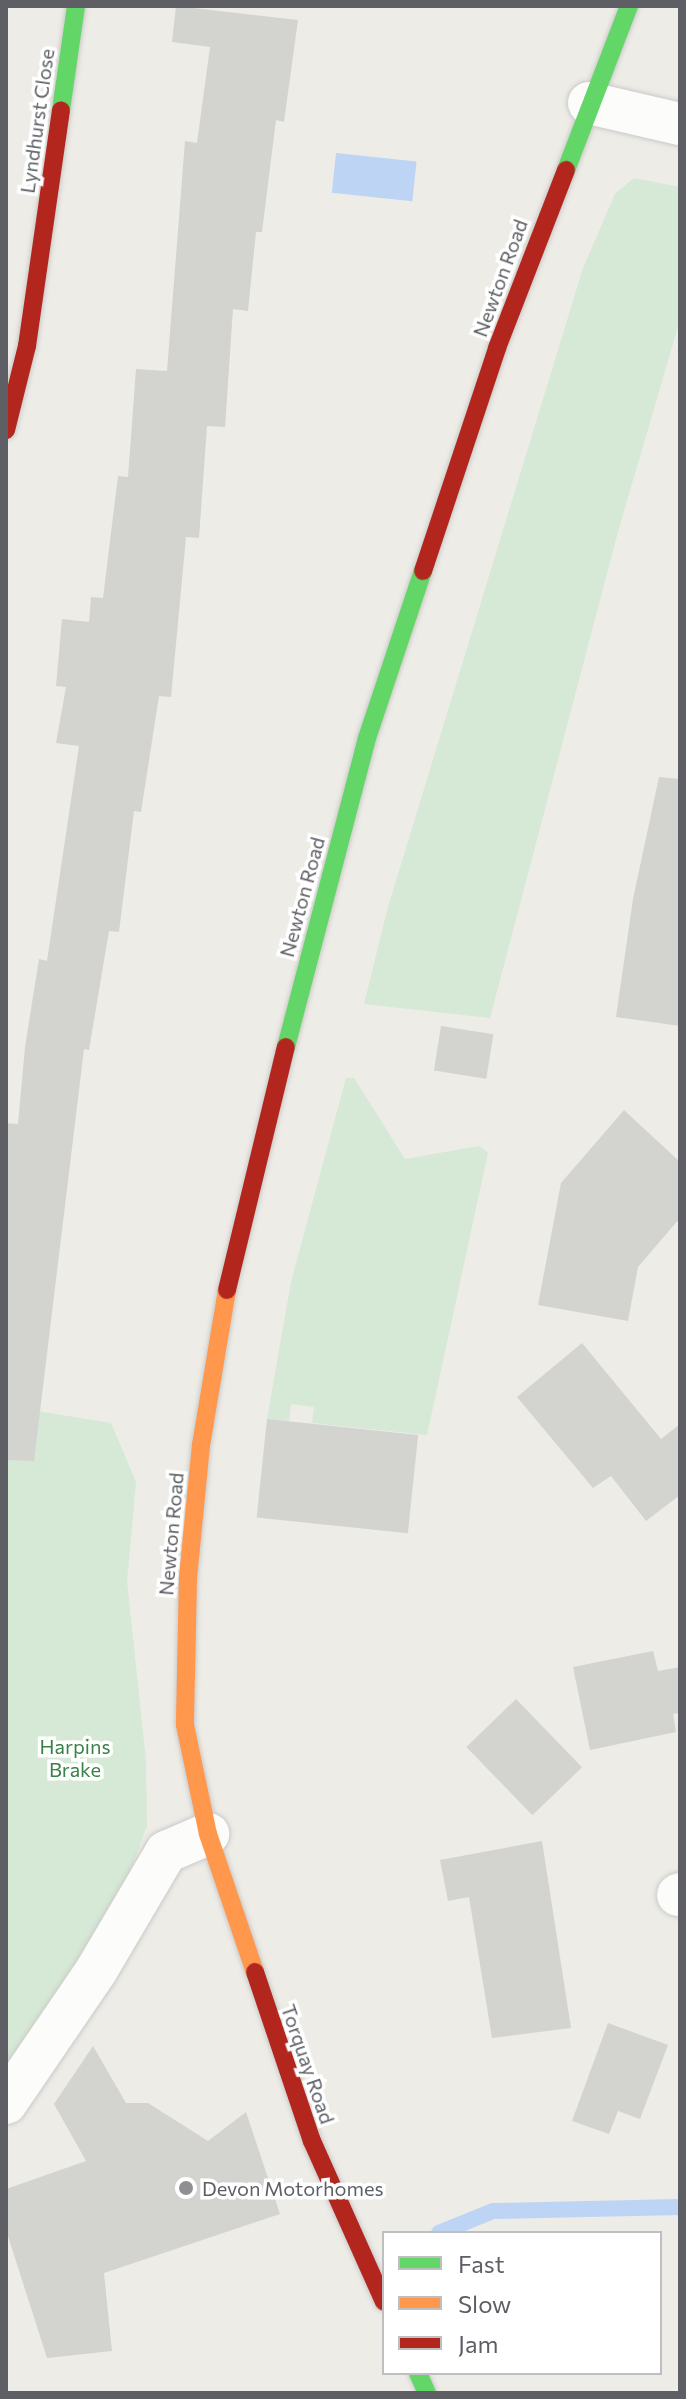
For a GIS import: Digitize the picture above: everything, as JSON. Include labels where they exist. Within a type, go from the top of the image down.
[{"type":"street","name":"Lyndhurst Close","points":[[6,430],[27,346],[76,6]]},
{"type":"street","name":"Newton Road","points":[[208,1834],[185,1725],[184,1642],[216,1337],[258,1151],[367,738],[497,348],[629,6]]},
{"type":"street","points":[[589,103],[680,124]]},
{"type":"street","points":[[6,2103],[96,1971],[166,1852],[208,1834]]},
{"type":"street","name":"Torquay Road","points":[[208,1834],[312,2141],[382,2298]]},
{"type":"green space","points":[[634,178],[680,187],[680,320],[619,528],[490,1018],[364,1004],[388,907],[583,268],[615,194]]},
{"type":"green space","points":[[346,1078],[354,1078],[405,1159],[479,1146],[488,1153],[427,1435],[312,1423],[314,1407],[291,1404],[289,1421],[267,1419],[291,1282]]},
{"type":"green space","name":"Harpins Brake","points":[[6,1406],[111,1423],[136,1482],[127,1581],[146,1761],[147,1826],[124,1888],[6,2069]]},
{"type":"water","points":[[336,153],[417,161],[412,201],[332,193]]},
{"type":"building","points":[[176,6],[298,20],[284,122],[276,120],[262,232],[256,232],[248,311],[233,309],[225,427],[207,426],[199,538],[186,537],[171,697],[159,696],[141,812],[134,811],[119,932],[109,931],[89,1050],[84,1049],[34,1461],[6,1460],[6,1123],[18,1124],[25,1047],[39,959],[47,961],[79,746],[56,743],[66,687],[56,686],[62,619],[89,622],[91,597],[103,598],[118,476],[128,477],[136,369],[167,371],[185,141],[197,143],[210,47],[172,42]]},
{"type":"building","points":[[659,777],[680,779],[680,1026],[616,1017],[633,899]]},
{"type":"building","points":[[441,1026],[493,1034],[486,1079],[434,1070]]},
{"type":"building","points":[[624,1110],[680,1162],[680,1218],[638,1267],[628,1321],[538,1305],[561,1183]]},
{"type":"building","points":[[582,1343],[661,1439],[680,1424],[680,1495],[646,1521],[611,1476],[593,1488],[517,1397]]},
{"type":"building","points":[[267,1419],[418,1435],[408,1533],[257,1517]]},
{"type":"building","points":[[653,1651],[658,1671],[680,1667],[680,1713],[673,1714],[676,1732],[590,1750],[573,1667]]},
{"type":"building","points":[[516,1699],[582,1767],[532,1815],[466,1747]]},
{"type":"building","points":[[542,1841],[571,2028],[492,2038],[469,1897],[448,1901],[440,1860]]},
{"type":"building","points":[[608,2023],[668,2045],[640,2119],[618,2111],[609,2134],[572,2121]]},
{"type":"building","points":[[93,2046],[126,2103],[148,2103],[208,2141],[246,2112],[280,2214],[104,2273],[112,2351],[47,2358],[6,2230],[6,2189],[86,2161],[54,2104]]},
{"type":"waterway","points":[[444,2231],[493,2211],[680,2207]]},
{"type":"traffic: fast","points":[[61,110],[76,6]]},
{"type":"traffic: fast","points":[[566,170],[629,6]]},
{"type":"traffic: fast","points":[[286,1047],[367,738],[423,571]]},
{"type":"traffic: fast","points":[[419,2375],[427,2393]]},
{"type":"traffic: slow","points":[[227,1290],[201,1445],[188,1577],[185,1725],[208,1834],[255,1972]]},
{"type":"traffic: jam","points":[[6,430],[27,346],[61,110]]},
{"type":"traffic: jam","points":[[423,571],[497,348],[566,170]]},
{"type":"traffic: jam","points":[[227,1290],[286,1047]]},
{"type":"traffic: jam","points":[[255,1972],[312,2141],[382,2298]]},
{"type":"place","name":"Devon Motorhomes","points":[[186,2188]]}]
